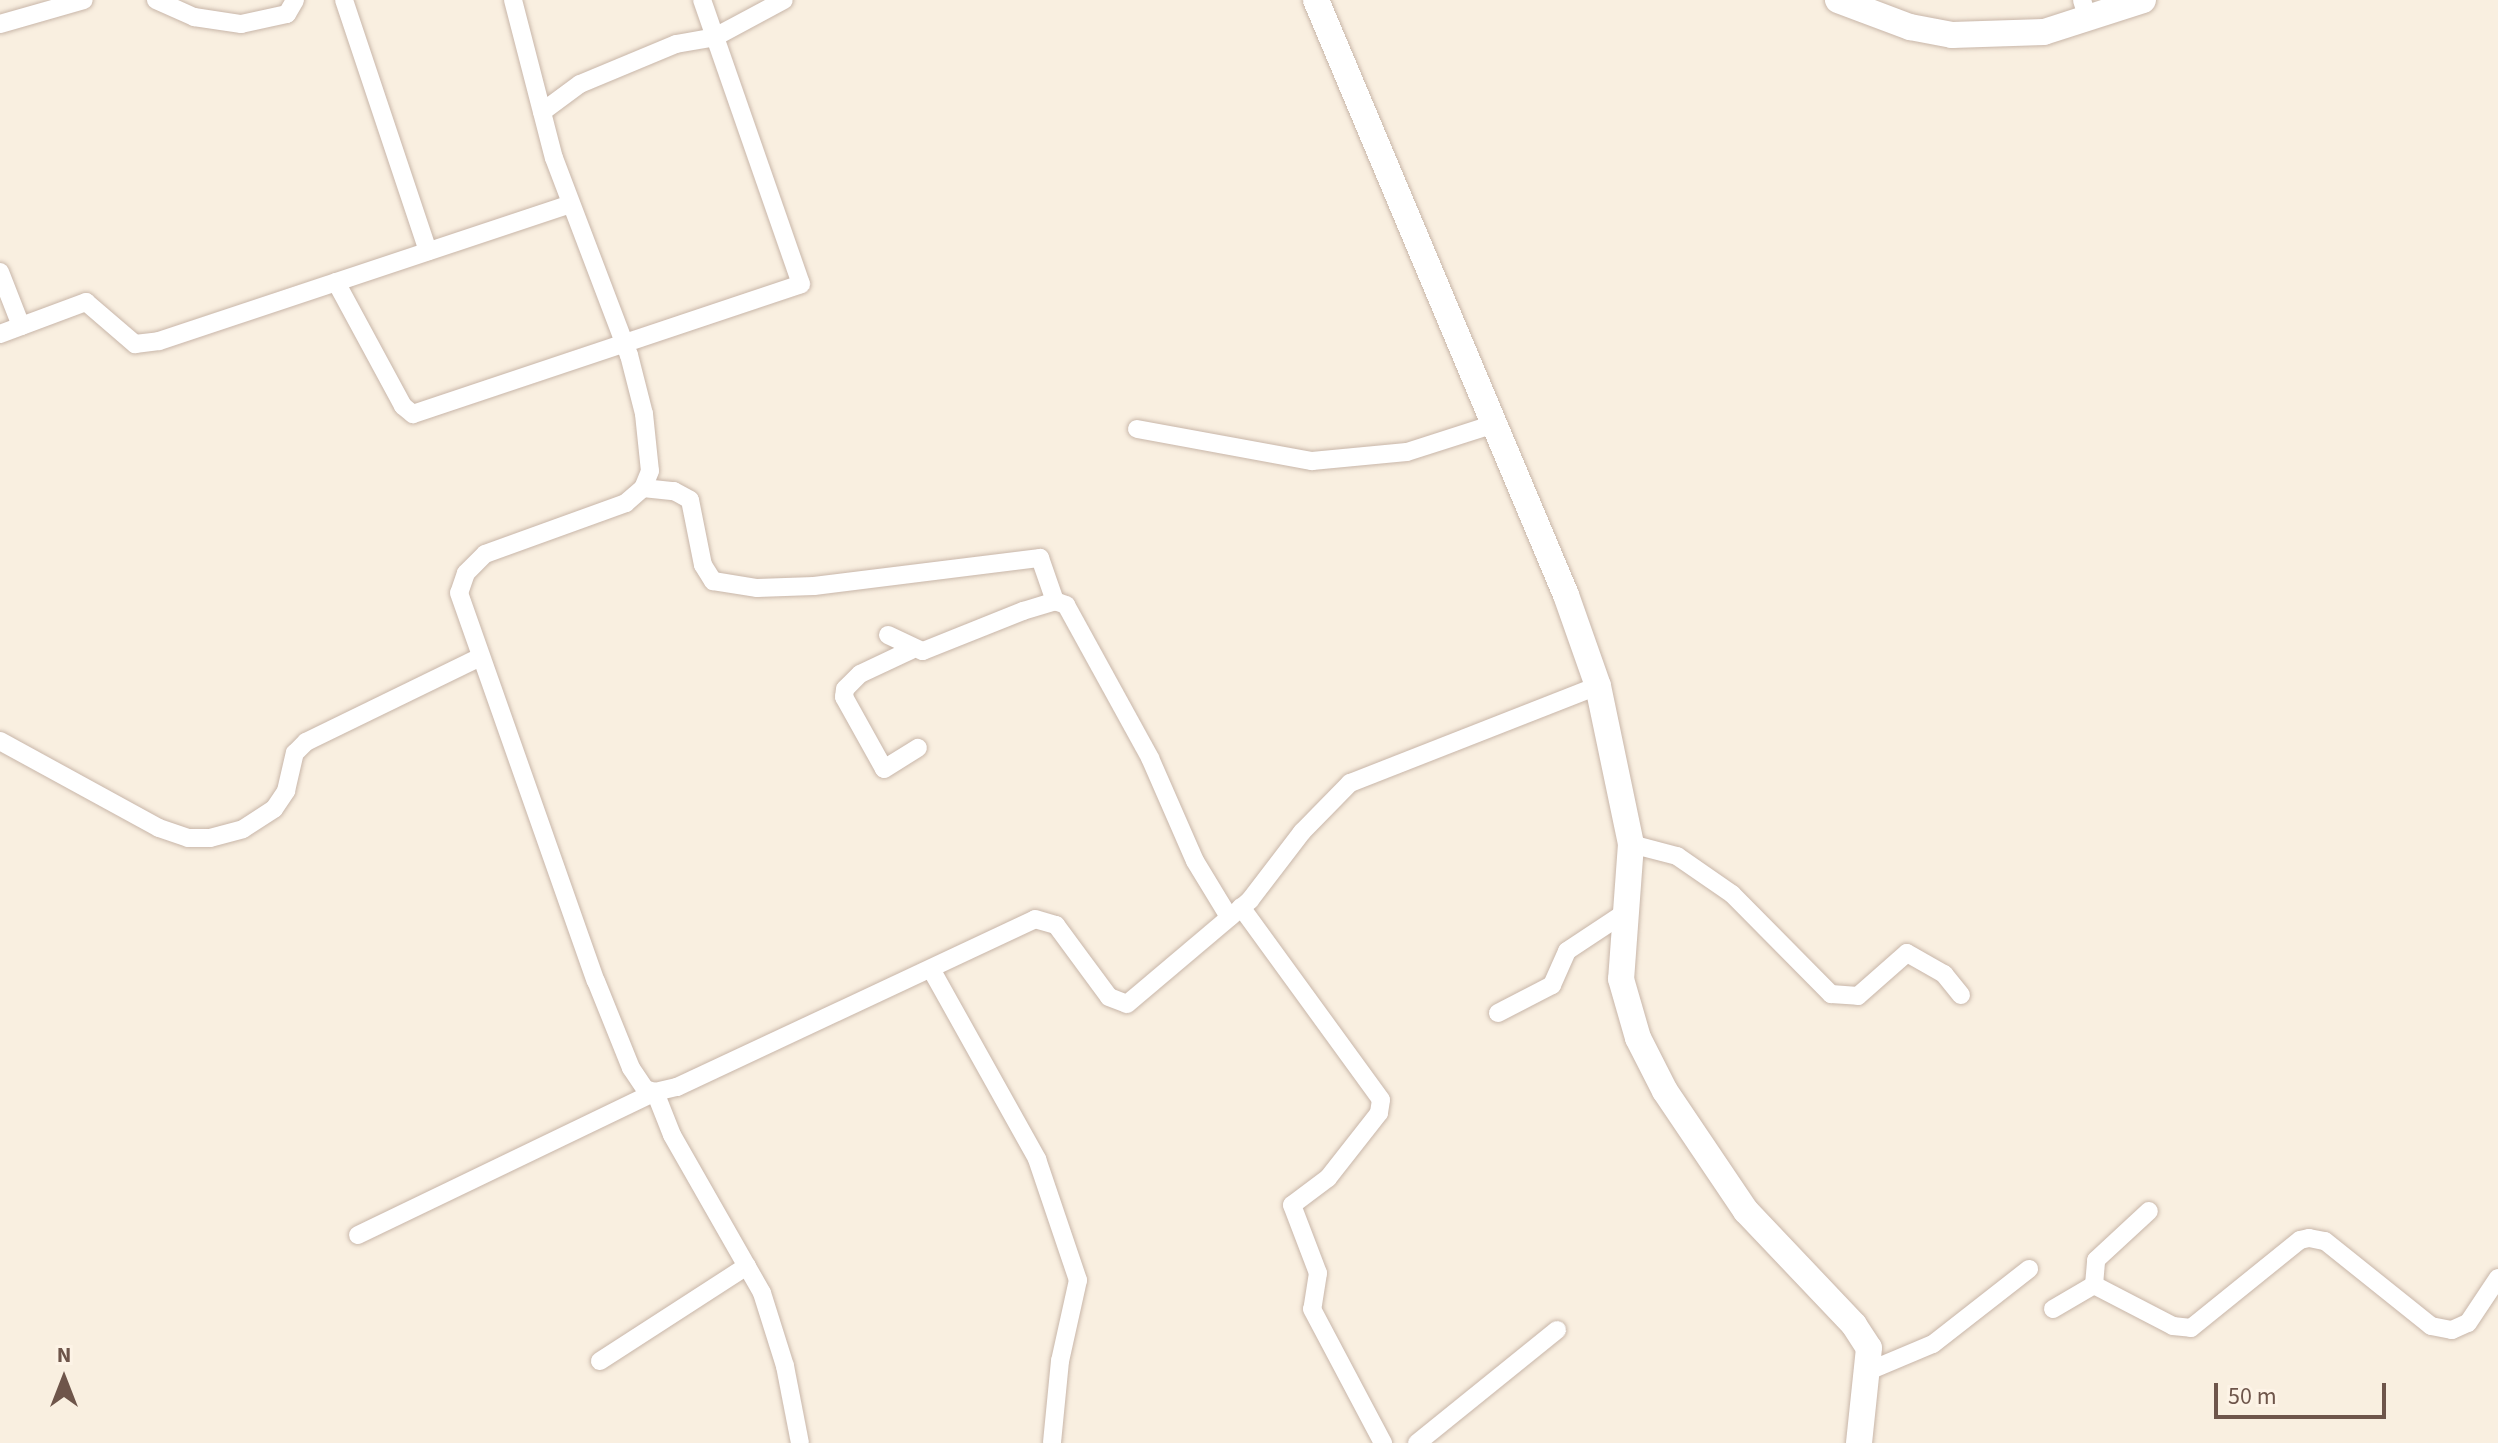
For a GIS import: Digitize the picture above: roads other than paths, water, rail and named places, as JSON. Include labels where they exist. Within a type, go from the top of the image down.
[{"type":"main road","points":[[1316,0],[1491,425],[1566,595],[1598,686],[1631,844],[1623,914],[1625,1001],[1665,1091],[1746,1211],[1854,1325],[1869,1348],[1871,1370],[1859,1443]]},
{"type":"main road","points":[[1838,0],[1910,27],[1952,35],[2044,32],[2085,10],[2143,0]]},
{"type":"street","points":[[0,24],[84,0]]},
{"type":"street","points":[[156,0],[194,17],[241,24],[287,14],[295,0]]},
{"type":"street","points":[[344,0],[428,251]]},
{"type":"street","points":[[513,0],[569,205],[625,344],[644,414],[650,471],[643,488],[626,503],[485,554],[466,573],[459,593],[478,658],[631,1068],[638,1083],[655,1092],[672,1135],[747,1266],[785,1366],[800,1443]]},
{"type":"street","points":[[336,282],[403,406],[413,414],[801,284],[702,0]]},
{"type":"street","points":[[542,112],[580,84],[676,44],[715,37],[784,0]]},
{"type":"street","points":[[0,334],[86,302],[135,344],[569,205]]},
{"type":"street","points":[[0,272],[21,326]]},
{"type":"street","points":[[1137,429],[1312,461],[1407,452],[1491,425]]},
{"type":"street","points":[[643,488],[674,491],[690,500],[703,565],[713,581],[757,588],[814,586],[1040,558],[1055,601],[1071,612],[1150,758],[1195,861],[1381,1100],[1379,1113],[1328,1178],[1292,1205],[1318,1273],[1312,1309],[1383,1443]]},
{"type":"street","points":[[888,635],[911,650],[923,651],[1055,601]]},
{"type":"street","points":[[911,650],[860,674],[845,689],[844,697],[884,769],[918,748]]},
{"type":"street","points":[[0,741],[159,828],[188,838],[210,838],[243,829],[274,809],[286,791],[295,753],[306,742],[478,658]]},
{"type":"street","points":[[358,1235],[655,1092],[677,1087],[1042,918],[1056,925],[1109,997],[1127,1004],[1235,912],[1302,832],[1367,772],[1598,686]]},
{"type":"street","points":[[1631,844],[1677,856],[1732,894],[1831,994],[1858,996],[1907,953],[1944,974],[1961,995]]},
{"type":"street","points":[[1498,1013],[1552,985],[1567,951],[1623,914]]},
{"type":"street","points":[[931,969],[1037,1159],[1078,1280],[1060,1361],[1052,1443]]},
{"type":"street","points":[[2094,1285],[2096,1260],[2149,1211]]},
{"type":"street","points":[[2094,1285],[2173,1326],[2191,1328],[2300,1240],[2309,1238],[2325,1241],[2431,1326],[2452,1330],[2468,1323],[2498,1278]]},
{"type":"street","points":[[600,1361],[747,1266]]},
{"type":"street","points":[[1871,1370],[1933,1344],[2029,1269]]},
{"type":"street","points":[[2053,1309],[2094,1285]]},
{"type":"street","points":[[1417,1443],[1557,1330]]}]
